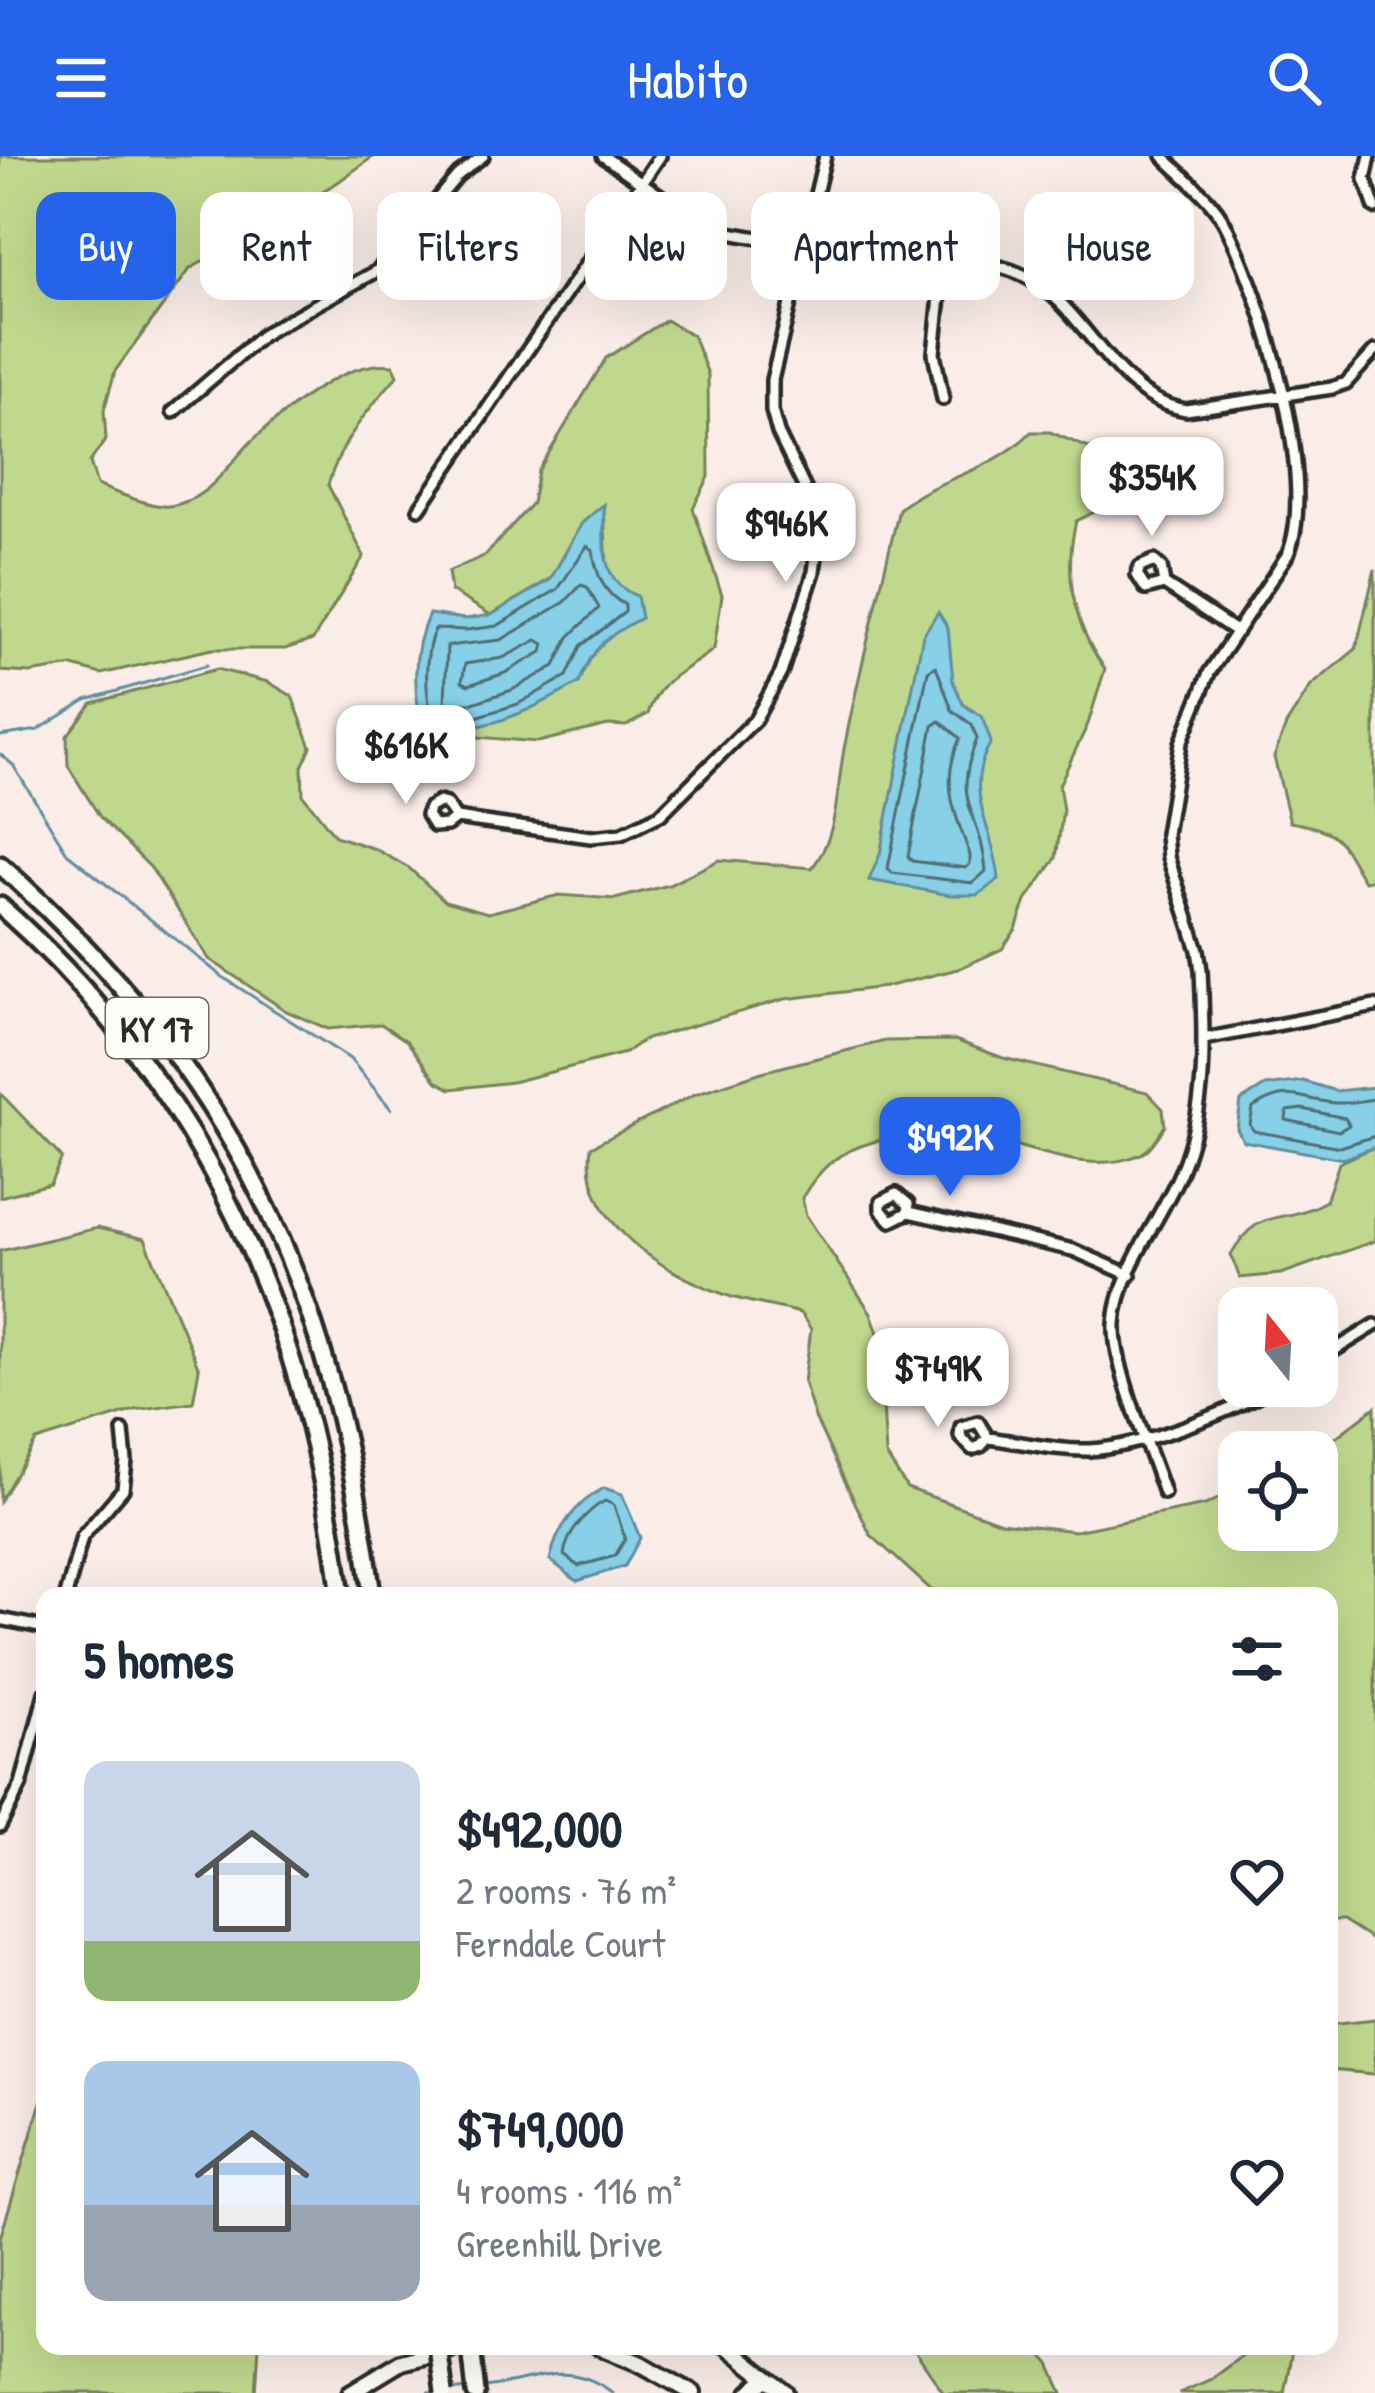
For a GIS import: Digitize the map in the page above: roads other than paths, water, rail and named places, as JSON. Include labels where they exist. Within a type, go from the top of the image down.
[{"type":"main road","name":"KY 17","points":[[0,865],[83,942],[144,1012],[199,1086],[260,1191],[302,1288],[337,1396],[356,1481],[371,1587]]},
{"type":"main road","name":"KY 17","points":[[0,906],[122,1034],[190,1130],[235,1210],[300,1381],[321,1465],[340,1587]]},
{"type":"main road","points":[[350,2393],[401,2362],[430,2355]]},
{"type":"main road","points":[[439,2355],[444,2393]]},
{"type":"main road","points":[[469,2355],[476,2393]]},
{"type":"main road","points":[[620,2355],[693,2393]]},
{"type":"main road","points":[[738,2355],[787,2393]]},
{"type":"main road","points":[[750,2393],[767,2378]]},
{"type":"street","points":[[173,412],[265,333],[377,271],[446,188],[483,156]]},
{"type":"street","points":[[602,156],[710,228],[751,235]]},
{"type":"street","points":[[419,509],[661,156]]},
{"type":"street","points":[[816,192],[825,156]]},
{"type":"street","points":[[1163,156],[1225,222],[1278,368],[1299,501],[1288,554],[1209,673],[1188,720],[1168,806],[1166,834],[1174,881],[1198,950],[1203,1094],[1180,1174],[1130,1275],[1118,1308],[1115,1335],[1164,1493]]},
{"type":"street","points":[[1370,156],[1365,179],[1375,208]]},
{"type":"street","points":[[1000,269],[1033,282],[1083,323],[1124,377],[1150,400],[1186,410],[1346,383],[1375,351]]},
{"type":"street","points":[[456,818],[591,837],[621,834],[645,825],[736,742],[766,702],[781,673],[814,572],[818,540],[809,497],[772,411],[774,365],[790,300]]},
{"type":"street","points":[[940,300],[934,353],[943,400]]},
{"type":"street","points":[[1164,584],[1237,632]]},
{"type":"street","points":[[1204,1040],[1375,1006]]},
{"type":"street","points":[[909,1212],[1073,1250],[1130,1275]]},
{"type":"street","points":[[1338,1347],[1375,1325]]},
{"type":"street","points":[[988,1438],[1091,1450],[1237,1407]]},
{"type":"street","points":[[69,1587],[82,1537],[123,1489],[123,1431]]},
{"type":"street","points":[[0,1619],[36,1626]]},
{"type":"street","points":[[0,1826],[21,1785],[36,1728]]},
{"type":"water","points":[[604,504],[609,570],[624,589],[637,596],[641,618],[602,643],[579,683],[488,724],[425,734],[416,673],[429,614],[465,619],[491,615],[550,580],[582,523]]},
{"type":"water","points":[[938,612],[948,628],[953,681],[963,704],[982,717],[991,742],[979,777],[979,793],[999,879],[978,895],[950,895],[869,880],[880,854],[923,635]]},
{"type":"water","points":[[1303,1081],[1336,1091],[1375,1087],[1375,1147],[1343,1159],[1243,1141],[1237,1129],[1241,1101],[1265,1086]]},
{"type":"water","points":[[604,1488],[622,1494],[640,1538],[625,1566],[577,1581],[550,1560],[553,1549],[569,1518]]},
{"type":"waterway","points":[[0,736],[38,730],[86,700],[207,665]]},
{"type":"waterway","points":[[0,754],[13,765],[68,854],[224,978],[350,1059],[391,1109]]},
{"type":"waterway","points":[[484,2387],[566,2374],[596,2382],[613,2393]]},
{"type":"waterway","points":[[449,2391],[469,2389]]},
{"type":"waterway","points":[[428,2393],[439,2392]]}]
